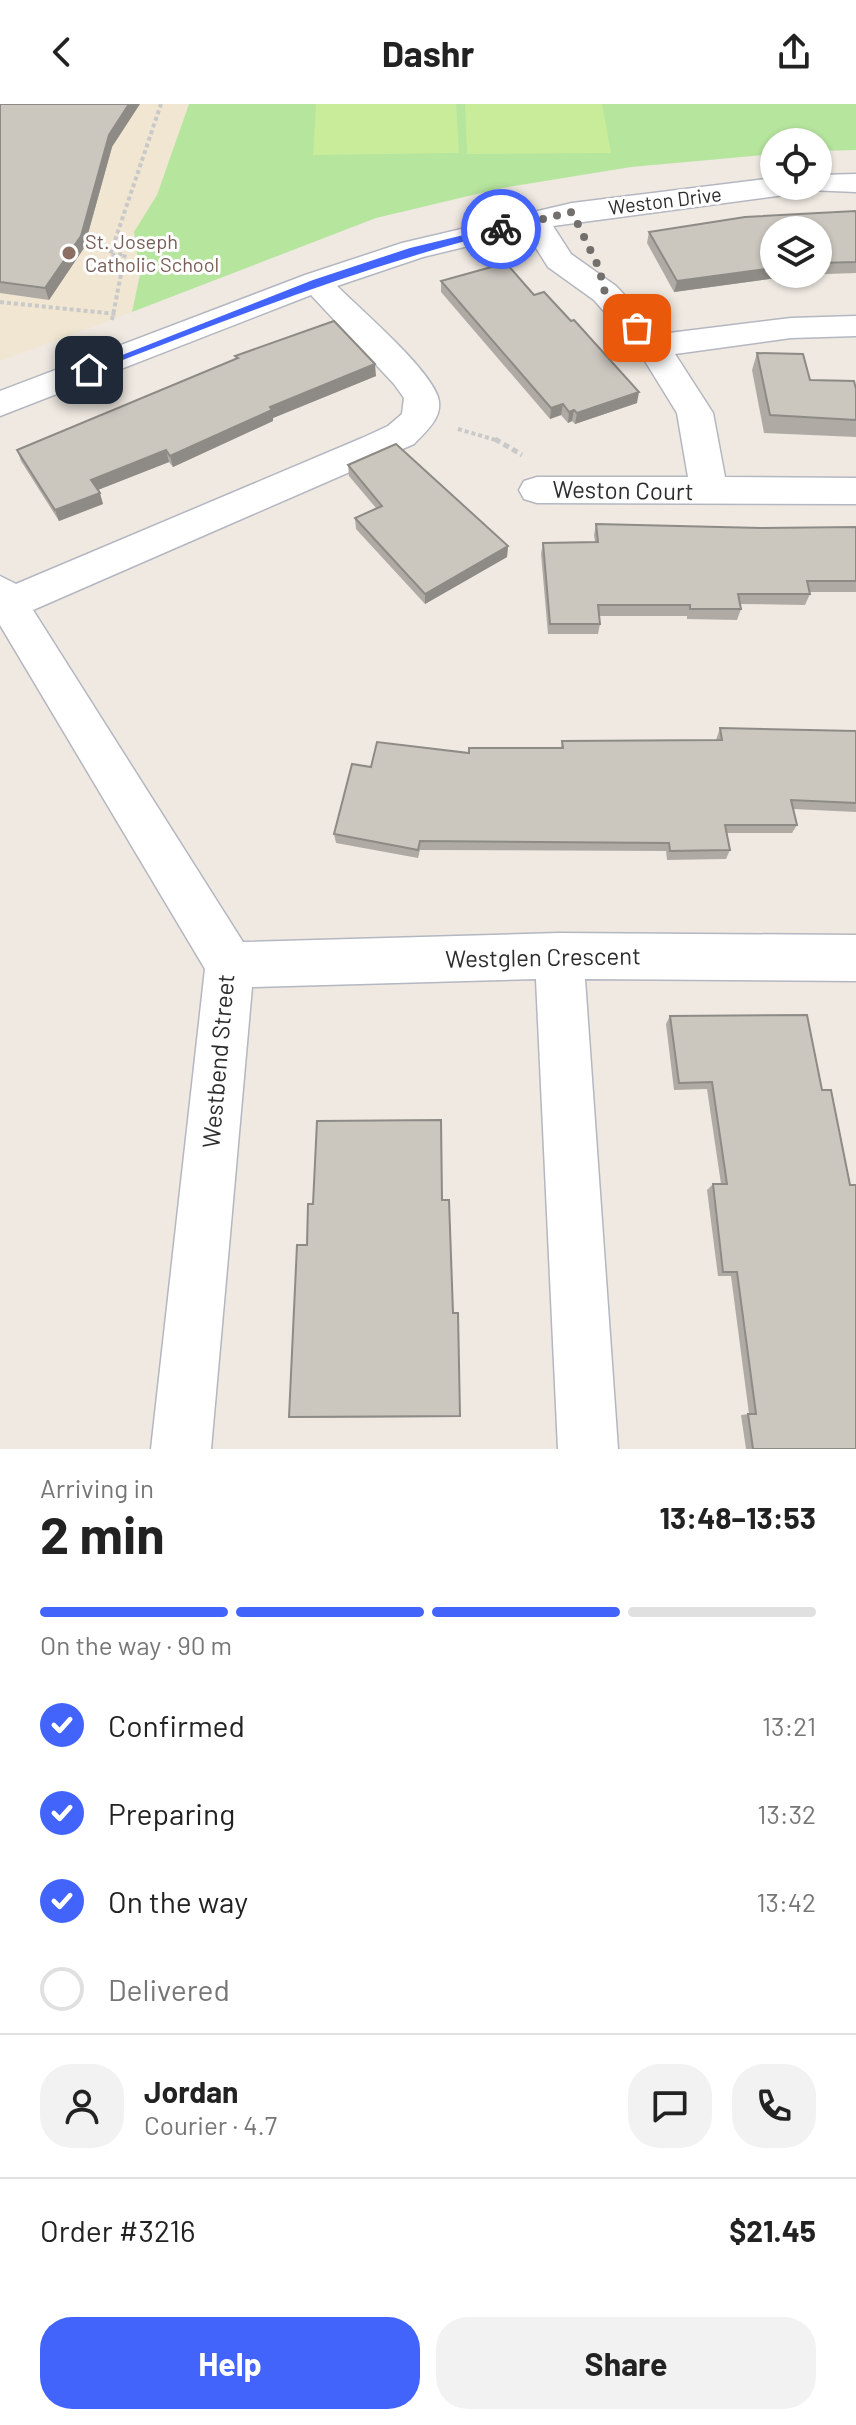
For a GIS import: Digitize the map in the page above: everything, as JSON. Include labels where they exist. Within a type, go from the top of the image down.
[{"type":"street","points":[[832,184],[856,183]]},
{"type":"street","name":"Weston Drive","points":[[0,404],[316,282],[413,250],[572,212],[760,189]]},
{"type":"street","name":"Weston Court","points":[[572,212],[599,268],[605,293]]},
{"type":"street","name":"Weston Court","points":[[535,221],[559,260],[605,293],[653,346],[695,413],[709,492]]},
{"type":"street","points":[[3,601],[375,447],[401,435],[419,418],[421,398],[406,376],[316,282]]},
{"type":"street","points":[[653,346],[791,328],[856,326]]},
{"type":"street","name":"Weston Court","points":[[537,490],[856,491]]},
{"type":"street","name":"Westbend Street","points":[[3,601],[230,965],[181,1449]]},
{"type":"street","points":[[559,956],[588,1449]]},
{"type":"street","name":"Westglen Crescent","points":[[230,965],[559,956],[856,958]]},
{"type":"path","points":[[110,325],[115,314],[125,254],[110,255],[161,104]]},
{"type":"path","points":[[0,302],[126,314]]},
{"type":"path","points":[[419,418],[497,440],[521,452],[537,490]]},
{"type":"shaded area","name":"St. Joseph Catholic School","points":[[0,104],[189,104],[157,195],[135,232],[141,275],[132,312],[0,361]]},
{"type":"green space","points":[[189,104],[856,104],[856,150],[832,151],[832,128],[760,128],[760,155],[631,167],[502,188],[376,218],[132,312],[140,275],[134,232],[157,195]]},
{"type":"green space","points":[[316,104],[456,104],[459,153],[313,155]]},
{"type":"green space","points":[[465,104],[602,104],[611,153],[467,154]]},
{"type":"building","points":[[0,104],[129,104],[109,135],[81,236],[45,288],[0,282]]},
{"type":"building","points":[[856,211],[856,262],[832,263],[832,216],[764,216]]},
{"type":"building","points":[[760,216],[760,270],[677,281],[649,232]]},
{"type":"building","points":[[506,263],[534,295],[544,292],[571,321],[574,320],[639,392],[577,413],[574,410],[569,412],[563,404],[551,408],[441,281]]},
{"type":"building","points":[[334,321],[375,364],[270,407],[272,410],[170,456],[166,450],[91,480],[100,493],[55,510],[17,450],[238,358],[235,356]]},
{"type":"building","points":[[757,353],[803,354],[810,380],[854,381],[856,420],[770,415]]},
{"type":"building","points":[[396,444],[508,546],[425,594],[355,518],[382,506],[348,465]]},
{"type":"building","points":[[596,524],[856,527],[856,581],[807,581],[810,594],[738,594],[741,609],[690,609],[690,605],[598,605],[600,624],[550,624],[543,543],[598,542]]},
{"type":"building","points":[[720,728],[856,731],[856,803],[791,800],[797,825],[725,825],[730,850],[670,851],[669,843],[420,841],[418,850],[334,834],[352,764],[371,767],[377,742],[469,753],[469,748],[563,748],[562,741],[722,740]]},
{"type":"building","points":[[807,1015],[822,1090],[831,1090],[850,1185],[856,1185],[856,1449],[753,1449],[748,1414],[756,1414],[737,1272],[723,1272],[713,1184],[727,1184],[712,1082],[679,1083],[670,1016]]},
{"type":"building","points":[[441,1120],[442,1200],[449,1200],[453,1313],[458,1313],[460,1416],[289,1417],[297,1245],[307,1245],[308,1204],[313,1204],[317,1121]]},
{"type":"way so far","points":[[501,229],[572,212],[599,268],[605,293],[637,328]]},
{"type":"place","name":"St. Joseph Catholic School","points":[[69,253]]},
{"type":"route","points":[[89,370],[316,282],[413,250],[501,229]]}]
